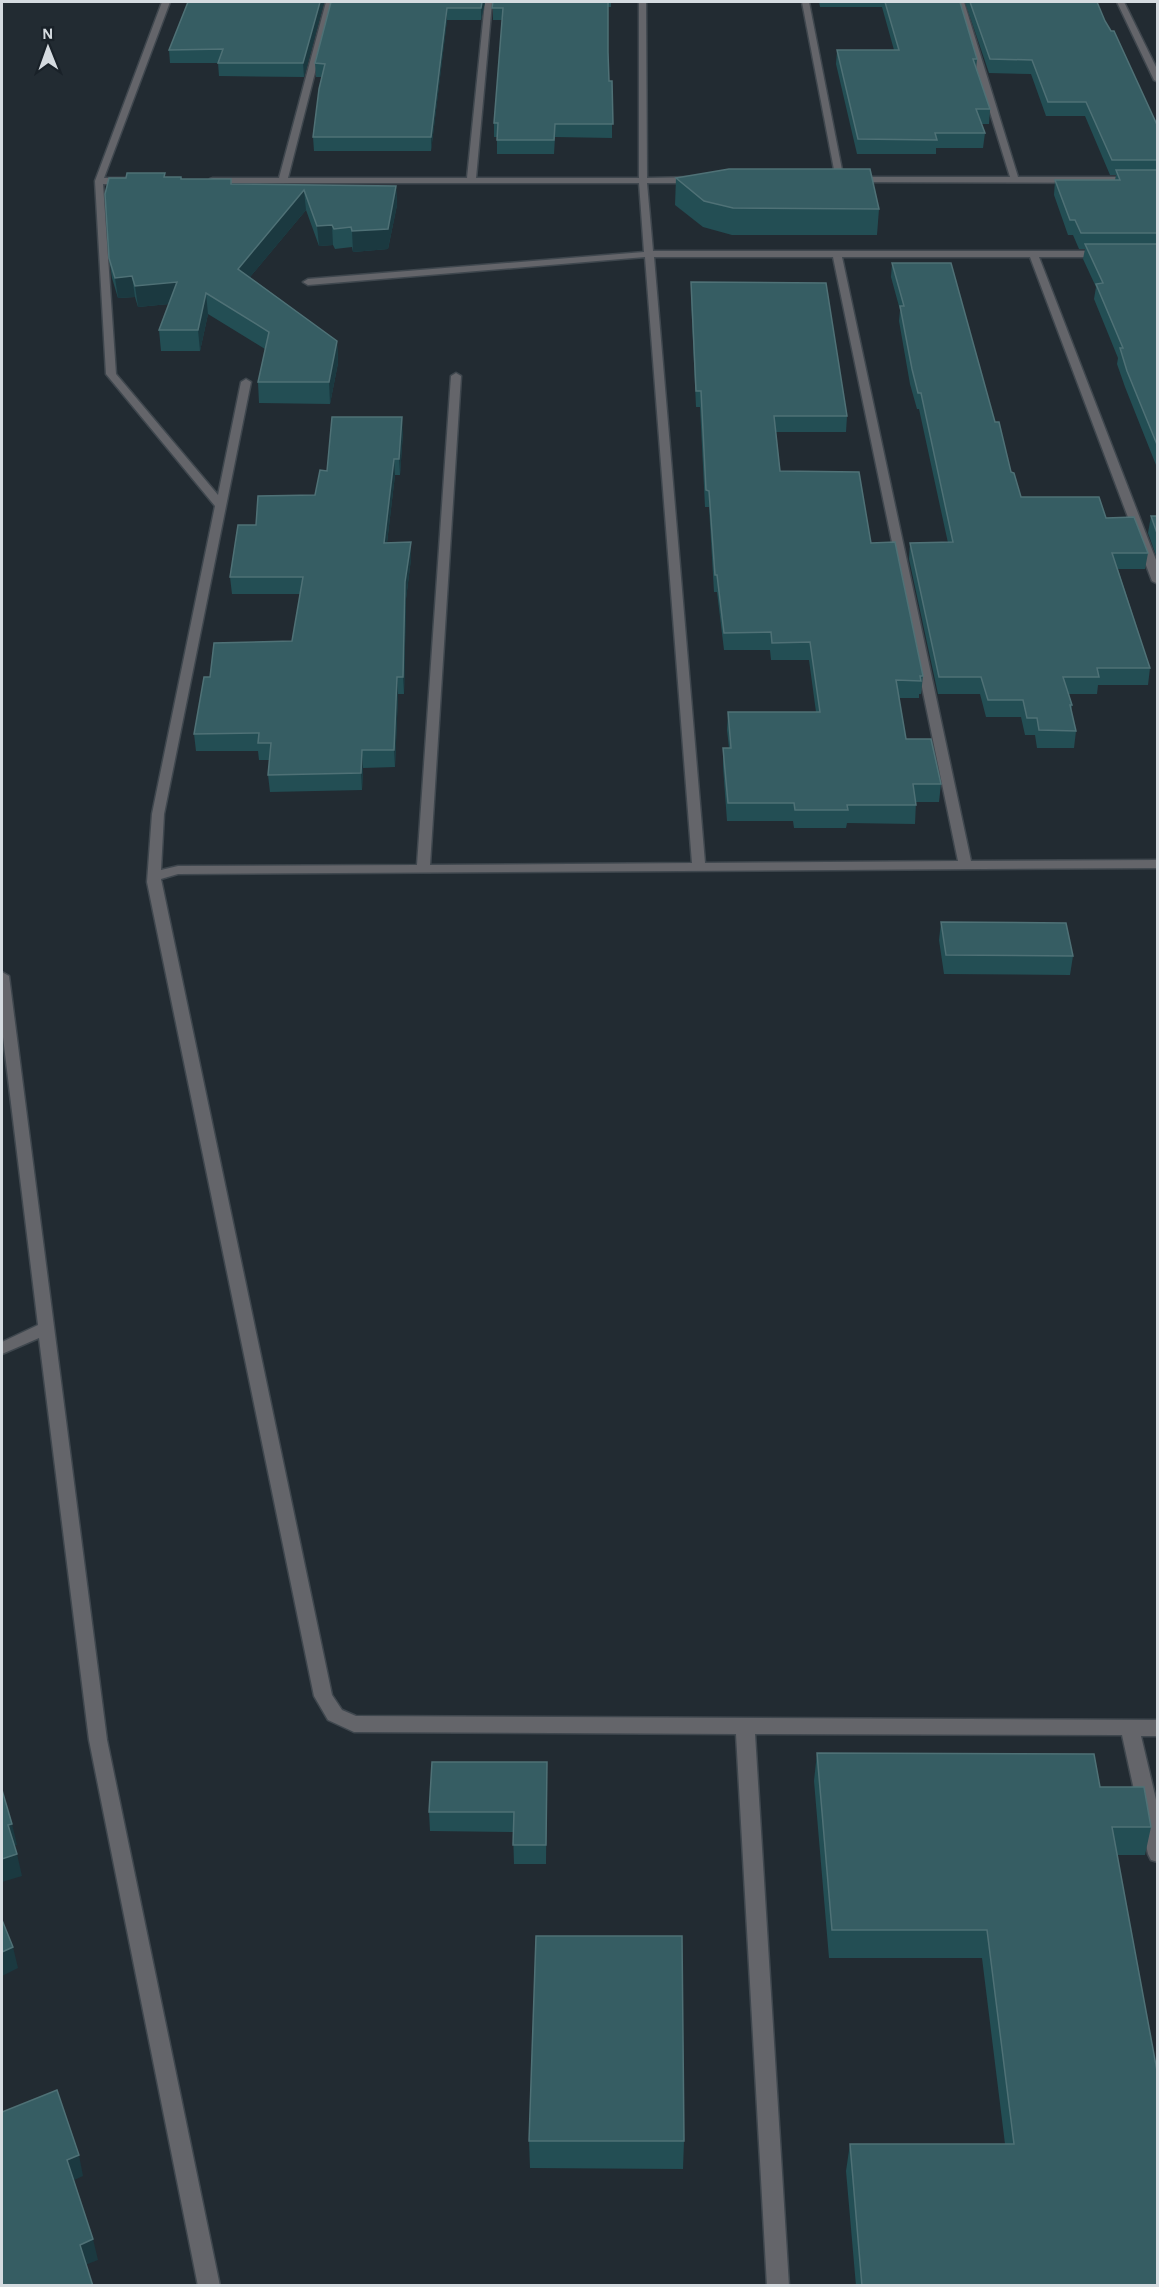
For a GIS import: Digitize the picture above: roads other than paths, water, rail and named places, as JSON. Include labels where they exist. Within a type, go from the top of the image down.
[{"type":"street","points":[[166,2],[135,80],[99,182],[111,374],[221,506]]},
{"type":"street","points":[[283,181],[329,2]]},
{"type":"street","points":[[471,181],[488,2]]},
{"type":"street","points":[[644,2],[643,180],[699,868]]},
{"type":"street","points":[[805,2],[840,180]]},
{"type":"street","points":[[960,2],[1015,180]]},
{"type":"street","points":[[1120,2],[1158,80]]},
{"type":"street","points":[[200,181],[701,180]]},
{"type":"street","points":[[829,180],[1158,180]]},
{"type":"street","points":[[99,182],[141,181]]},
{"type":"street","points":[[309,282],[649,254],[1112,254]]},
{"type":"street","points":[[837,254],[965,864]]},
{"type":"street","points":[[1033,254],[1158,581]]},
{"type":"street","points":[[423,870],[456,376]]},
{"type":"street","points":[[246,382],[158,814],[154,882],[323,1696],[335,1715],[354,1724],[1158,1728]]},
{"type":"street","points":[[155,876],[178,870],[1158,864]]},
{"type":"street","points":[[2,976],[98,1740],[209,2286]]},
{"type":"street","points":[[2,1348],[46,1328]]},
{"type":"street","points":[[745,1726],[778,2286]]},
{"type":"street","points":[[1130,1728],[1158,1854]]}]
